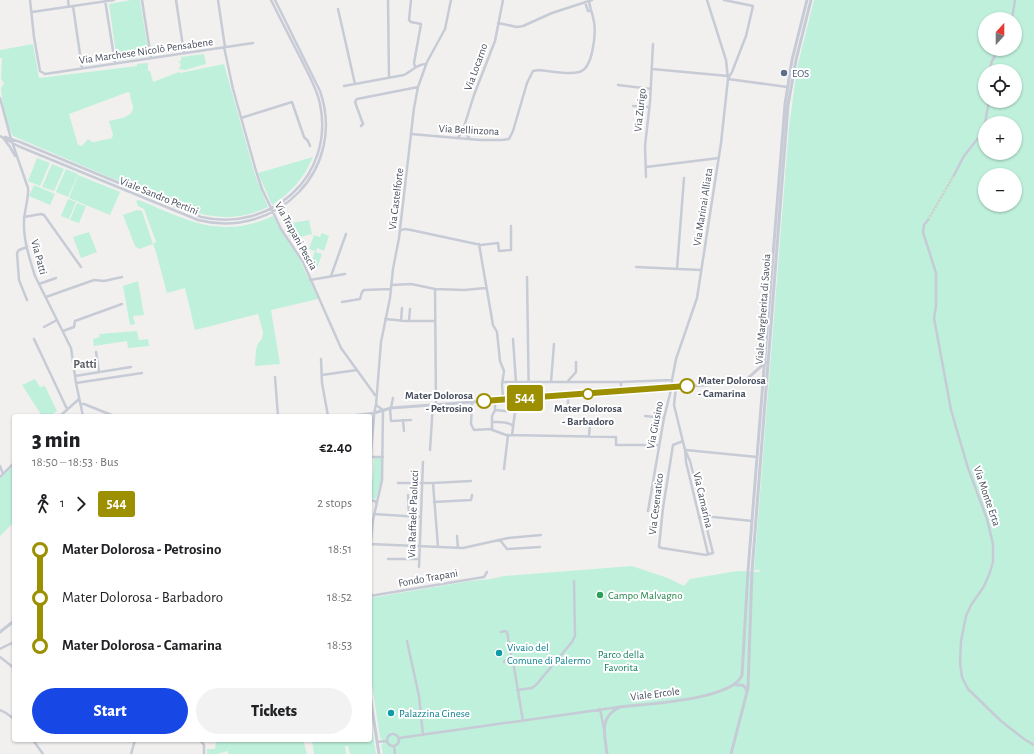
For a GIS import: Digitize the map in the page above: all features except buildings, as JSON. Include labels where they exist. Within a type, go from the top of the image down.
[{"type":"street","points":[[30,0],[32,12],[114,0]]},
{"type":"street","points":[[68,0],[71,6],[82,68]]},
{"type":"street","points":[[142,0],[151,58]]},
{"type":"street","points":[[176,0],[184,53]]},
{"type":"street","name":"Via Trapani Pescia","points":[[218,0],[224,47],[241,118],[262,189],[281,229],[301,259],[341,348],[376,397]]},
{"type":"street","name":"Viale Sandro Pertini","points":[[19,144],[201,217],[217,220],[239,220],[256,216],[271,209],[294,192],[309,172],[320,146],[322,119],[320,103],[315,88],[271,0]]},
{"type":"street","name":"Viale Sandro Pertini","points":[[19,144],[198,220],[217,224],[236,224],[258,219],[273,212],[294,197],[312,175],[322,150],[326,127],[324,107],[317,84],[275,0]]},
{"type":"street","points":[[388,0],[389,77]]},
{"type":"street","points":[[411,0],[409,20],[411,22],[421,24],[414,63],[415,68]]},
{"type":"street","name":"Via Castelforte","points":[[374,413],[376,405],[381,342],[400,230],[418,87],[426,64],[445,29],[451,0]]},
{"type":"street","name":"Via Locarno","points":[[458,138],[463,130],[474,95],[495,41],[503,0]]},
{"type":"street","points":[[707,0],[726,60],[728,77]]},
{"type":"street","name":"Via Marinai Alliata","points":[[672,380],[676,359],[697,298],[719,158],[728,77],[732,72],[746,36],[753,6],[724,0]]},
{"type":"street","name":"Viale Margherita di Savoia","points":[[731,754],[747,693],[752,571],[782,134],[787,87],[807,0]]},
{"type":"street","name":"Viale Margherita di Savoia","points":[[741,678],[744,666],[748,574],[757,457],[767,363],[769,359],[788,105],[796,60],[811,0]]},
{"type":"street","points":[[1013,12],[1015,0]]},
{"type":"street","points":[[105,1],[115,63]]},
{"type":"street","points":[[498,23],[517,27],[523,26],[552,13],[586,1]]},
{"type":"street","name":"Via Bellinzona","points":[[411,134],[502,140],[510,137],[527,83],[535,70],[574,73],[584,70],[588,65],[593,46],[594,24],[591,11],[588,11],[586,1]]},
{"type":"street","points":[[338,9],[355,84]]},
{"type":"street","name":"Via Marchese Nicolò Pensabene","points":[[32,12],[34,37],[42,72],[45,74],[254,42]]},
{"type":"street","name":"Via Zurigo","points":[[646,176],[645,146],[651,89],[653,44]]},
{"type":"street","points":[[344,86],[404,74],[412,71],[421,64],[426,64]]},
{"type":"street","points":[[652,69],[728,77],[787,87]]},
{"type":"street","points":[[618,85],[651,89]]},
{"type":"street","points":[[361,126],[363,121],[358,113],[356,102],[357,99],[418,87]]},
{"type":"street","name":"Via Patti","points":[[0,99],[28,190],[24,227],[33,270],[71,348],[79,399],[84,414]]},
{"type":"street","points":[[241,118],[292,102],[304,137],[310,146]]},
{"type":"street","points":[[633,106],[649,107]]},
{"type":"street","points":[[463,130],[470,139]]},
{"type":"street","points":[[0,136],[19,144]]},
{"type":"street","points":[[0,136],[10,147],[23,174]]},
{"type":"street","points":[[954,175],[964,156],[978,138]]},
{"type":"street","points":[[646,167],[719,158]]},
{"type":"street","points":[[677,269],[684,178]]},
{"type":"street","points":[[24,217],[44,216],[81,267]]},
{"type":"street","name":"Via Monte Erta","points":[[928,220],[924,225],[922,232],[936,273],[936,306],[934,318],[944,376],[951,410],[968,468],[987,519],[993,544],[993,562],[989,575],[966,616],[961,641],[960,663],[962,677],[968,689],[1001,721],[1034,745]]},
{"type":"street","points":[[400,230],[411,230],[481,245],[498,243],[499,251],[510,250],[510,226]]},
{"type":"street","points":[[331,276],[346,234]]},
{"type":"street","points":[[479,244],[493,325],[497,332],[500,361],[504,371],[503,399]]},
{"type":"street","points":[[27,247],[19,250],[17,254],[20,283],[27,300]]},
{"type":"street","points":[[636,267],[701,270]]},
{"type":"street","points":[[310,280],[345,274]]},
{"type":"street","points":[[46,297],[94,280],[122,277]]},
{"type":"street","points":[[527,277],[529,407]]},
{"type":"street","points":[[39,284],[56,278]]},
{"type":"street","points":[[391,285],[411,284],[435,289],[464,290],[486,288]]},
{"type":"street","points":[[342,302],[360,299],[364,290],[391,289]]},
{"type":"street","points":[[430,450],[435,404],[435,289]]},
{"type":"street","points":[[63,331],[74,327],[75,321],[122,304]]},
{"type":"street","points":[[401,321],[402,308]]},
{"type":"street","points":[[409,321],[410,309]]},
{"type":"street","points":[[385,319],[401,321],[435,321]]},
{"type":"street","points":[[44,327],[57,320]]},
{"type":"street","points":[[34,339],[67,409]]},
{"type":"street","points":[[512,339],[516,382]]},
{"type":"street","points":[[551,382],[554,344]]},
{"type":"street","points":[[96,352],[99,372]]},
{"type":"street","points":[[321,360],[328,414]]},
{"type":"street","points":[[568,382],[576,372],[576,362]]},
{"type":"street","points":[[365,414],[391,408],[435,404],[568,396],[630,390],[737,383],[747,378],[767,363]]},
{"type":"street","points":[[75,376],[131,367]]},
{"type":"street","points":[[322,375],[357,370]]},
{"type":"street","points":[[76,383],[142,374]]},
{"type":"street","points":[[275,377],[278,414]]},
{"type":"street","points":[[503,382],[621,382],[672,380]]},
{"type":"street","name":"Via Giusino","points":[[648,511],[664,418],[673,387],[672,380]]},
{"type":"street","points":[[621,382],[621,391]]},
{"type":"street","name":"Via Camarina","points":[[673,387],[674,405],[708,554]]},
{"type":"street","points":[[568,396],[568,407]]},
{"type":"street","points":[[392,398],[391,421],[412,420]]},
{"type":"street","points":[[62,414],[79,399]]},
{"type":"street","points":[[492,430],[492,413],[495,410],[495,400]]},
{"type":"street","points":[[472,402],[471,424],[474,430],[492,430],[507,435],[616,437],[616,445],[659,445]]},
{"type":"street","points":[[81,404],[109,414]]},
{"type":"street","points":[[376,405],[383,410]]},
{"type":"street","points":[[372,529],[376,503],[382,480],[383,410]]},
{"type":"street","points":[[495,410],[515,412],[512,435]]},
{"type":"street","points":[[372,435],[374,413]]},
{"type":"street","points":[[645,416],[664,418]]},
{"type":"street","points":[[403,420],[404,431]]},
{"type":"street","points":[[493,422],[507,423],[511,424],[513,427]]},
{"type":"street","points":[[589,436],[590,422]]},
{"type":"street","points":[[504,468],[507,435]]},
{"type":"street","name":"Via Cesenatico","points":[[683,441],[672,445],[659,547],[708,554],[712,553]]},
{"type":"street","points":[[685,450],[757,457]]},
{"type":"street","name":"Via Camarina","points":[[685,450],[690,461],[712,553]]},
{"type":"street","points":[[372,457],[383,457]]},
{"type":"street","name":"Via Raffaele Paolucci","points":[[420,567],[419,546],[423,462]]},
{"type":"street","points":[[0,477],[12,465]]},
{"type":"street","points":[[0,466],[3,474]]},
{"type":"street","points":[[398,483],[432,484],[471,481]]},
{"type":"street","points":[[432,484],[438,547]]},
{"type":"street","points":[[408,495],[409,516]]},
{"type":"street","points":[[434,502],[472,500],[472,495]]},
{"type":"street","points":[[372,500],[376,503]]},
{"type":"street","points":[[374,514],[420,517]]},
{"type":"street","points":[[699,518],[704,516],[752,521]]},
{"type":"street","points":[[457,536],[458,548]]},
{"type":"street","points":[[372,544],[463,548],[508,538],[541,536]]},
{"type":"street","points":[[500,540],[506,549],[540,547]]},
{"type":"street","points":[[388,559],[419,559]]},
{"type":"street","name":"Fondo Trapani","points":[[372,596],[484,577],[487,572]]},
{"type":"street","points":[[518,690],[532,688],[536,685],[572,642],[575,636],[574,581]]},
{"type":"street","points":[[0,632],[12,623]]},
{"type":"street","points":[[501,632],[507,632],[518,690],[522,721]]},
{"type":"street","points":[[407,641],[419,696],[423,735]]},
{"type":"street","points":[[0,649],[12,643]]},
{"type":"street","points":[[0,656],[12,666]]},
{"type":"street","points":[[504,662],[512,659]]},
{"type":"street","name":"Viale Ercole","points":[[607,754],[604,724],[612,711],[620,707],[704,696],[733,686],[741,678]]},
{"type":"street","points":[[733,686],[742,685],[746,689],[747,693]]},
{"type":"street","points":[[399,738],[620,707]]},
{"type":"street","points":[[372,708],[379,754]]},
{"type":"street","points":[[0,710],[4,711],[12,717]]},
{"type":"street","points":[[600,710],[604,730]]},
{"type":"street","points":[[0,714],[4,711]]},
{"type":"street","points":[[388,741],[388,736],[393,734],[396,734],[399,738]]},
{"type":"street","points":[[394,746],[398,744],[399,738]]},
{"type":"street","points":[[377,742],[388,741]]},
{"type":"street","points":[[388,741],[389,744],[394,746]]},
{"type":"street","points":[[34,742],[43,754]]},
{"type":"street","points":[[131,754],[134,742]]},
{"type":"street","points":[[202,742],[204,745],[204,754]]},
{"type":"street","points":[[394,746],[395,754]]},
{"type":"green space","points":[[140,0],[149,56],[117,61],[109,4]]},
{"type":"green space","name":"Parco della Favorita","points":[[814,0],[1034,0],[1034,754],[383,754],[381,745],[383,744],[382,739],[380,738],[372,684],[372,598],[504,576],[632,566],[668,578],[684,586],[690,579],[737,571],[761,572],[759,570],[754,570],[789,127],[797,68]]},
{"type":"green space","points":[[33,44],[39,78],[137,66],[137,64],[148,63],[148,71],[150,71],[153,82],[179,72],[224,64],[255,175],[268,207],[247,215],[227,217],[206,215],[184,209],[13,136],[4,113],[2,100],[1,88],[4,83],[1,79],[2,58],[0,58],[0,50]],"holes":[[[128,92],[130,93],[133,110],[131,113],[120,119],[109,121],[113,135],[112,138],[94,142],[88,139],[82,146],[78,145],[69,114]]]},
{"type":"green space","points":[[204,54],[206,64],[185,70],[179,69],[181,64],[178,62],[181,61],[181,57]]},
{"type":"green space","points":[[313,157],[301,178],[291,190],[272,205],[258,173]]},
{"type":"green space","points":[[37,158],[50,163],[40,186],[28,181]]},
{"type":"green space","points":[[52,164],[64,169],[54,191],[42,187]]},
{"type":"green space","points":[[66,169],[78,174],[68,197],[56,192]]},
{"type":"green space","points":[[78,175],[120,192],[110,215],[69,198]]},
{"type":"green space","points":[[34,185],[55,194],[50,205],[29,196]]},
{"type":"green space","points":[[68,199],[76,202],[69,219],[61,216]]},
{"type":"green space","points":[[139,200],[189,220],[220,227],[254,223],[273,216],[282,233],[300,260],[318,299],[271,310],[280,364],[255,366],[257,348],[262,339],[263,332],[258,314],[195,330],[185,288],[167,293],[153,244],[156,242],[144,209],[138,206],[136,201]]},
{"type":"green space","points":[[77,203],[86,206],[79,223],[70,220]]},
{"type":"green space","points":[[137,210],[142,211],[153,244],[139,249],[135,246],[123,215]]},
{"type":"green space","points":[[309,220],[312,234],[292,239],[289,236],[287,224]]},
{"type":"green space","points":[[89,232],[97,252],[81,258],[73,237]]},
{"type":"green space","points":[[322,233],[329,236],[324,251],[317,248],[316,252],[322,254],[317,268],[310,266],[315,251],[309,249],[314,235],[320,237]]},
{"type":"green space","points":[[138,281],[144,315],[133,316],[135,324],[130,325],[123,286]]},
{"type":"green space","points":[[137,331],[139,340],[148,339],[149,346],[128,348],[127,341],[94,346],[93,339],[100,337],[99,334]]},
{"type":"green space","points":[[35,379],[40,387],[45,386],[57,411],[53,414],[41,414],[22,385]]},
{"type":"green space","points":[[374,458],[381,458],[381,480],[376,499],[372,498]]},
{"type":"green space","points":[[12,467],[12,524],[0,536],[0,479]]},
{"type":"green space","points":[[372,730],[376,754],[350,754],[348,746],[345,746],[346,754],[314,754],[312,742],[372,742]]},
{"type":"green space","points":[[216,742],[304,742],[307,754],[228,754],[228,751],[217,754],[207,754],[207,749],[215,749]]},
{"type":"tunnel","points":[[928,220],[954,175]]},
{"type":"bus line","name":"544","points":[[484,401],[687,386]]},
{"type":"place","name":"EOS","points":[[784,73]]},
{"type":"place","name":"Mater Dolorosa - Camarina","points":[[687,386]]},
{"type":"place","name":"Mater Dolorosa - Barbadoro","points":[[588,394]]},
{"type":"place","name":"Mater Dolorosa - Petrosino","points":[[484,401]]},
{"type":"place","name":"Campo Malvagno","points":[[600,595]]},
{"type":"place","name":"Vivaio del Comune di Palermo","points":[[499,653]]},
{"type":"place","name":"Palazzina Cinese","points":[[391,713]]},
{"type":"district","name":"Patti","points":[[85,364]]}]
